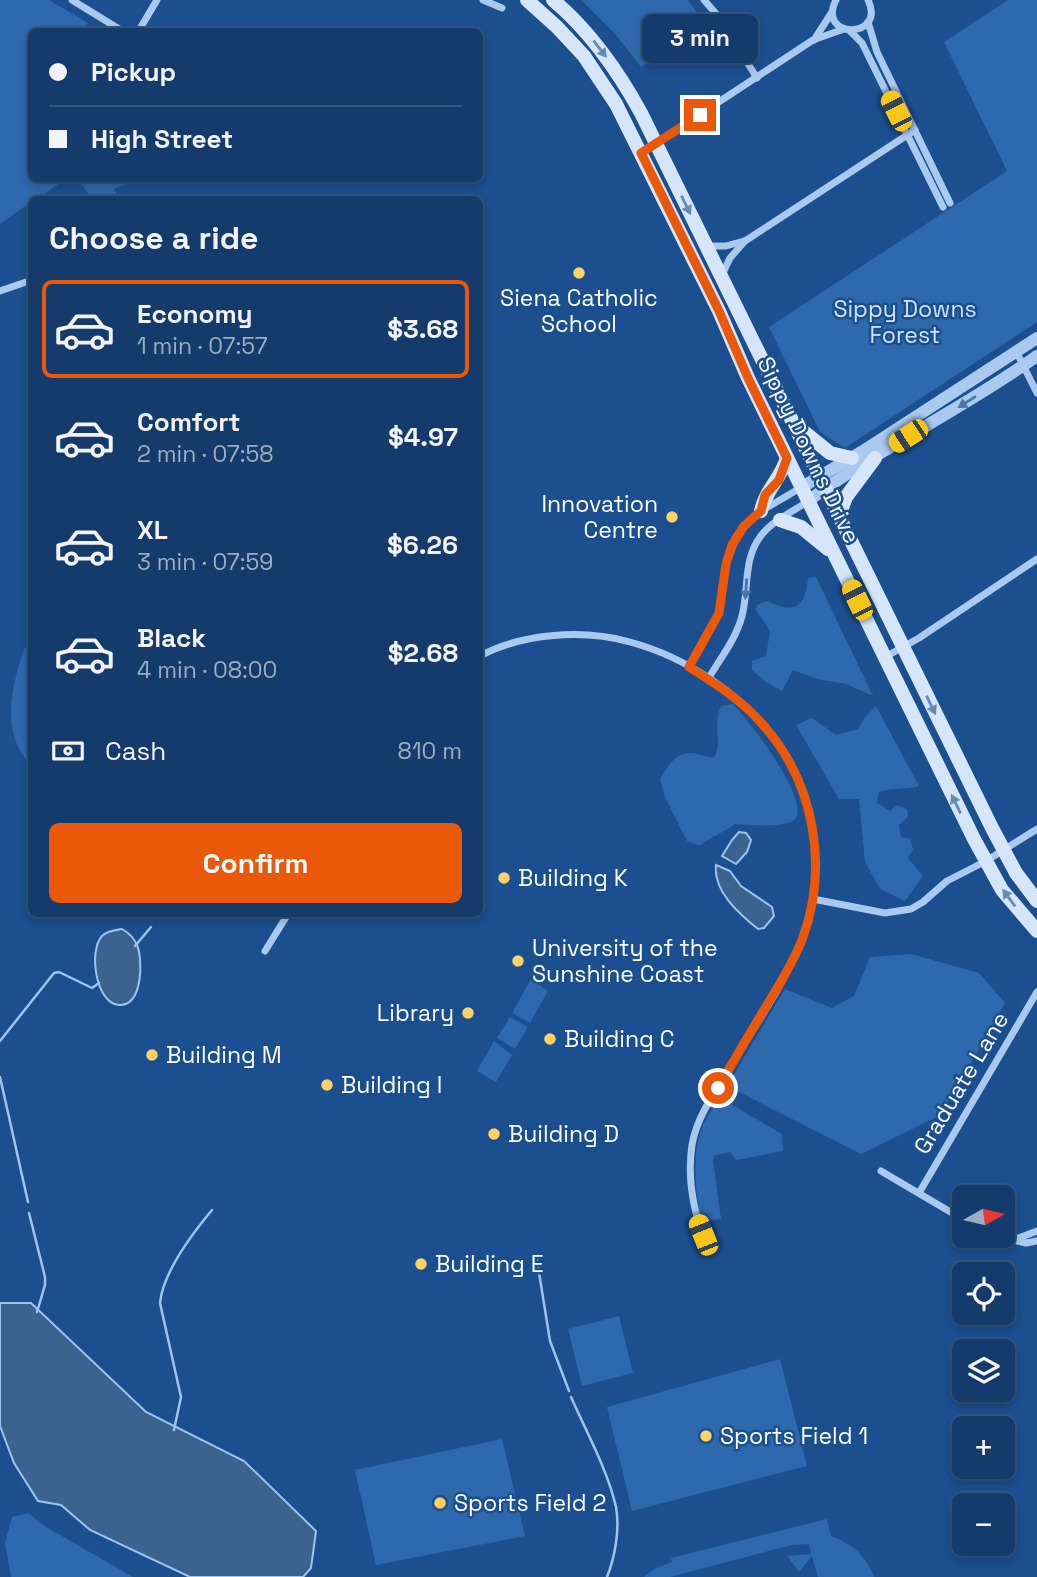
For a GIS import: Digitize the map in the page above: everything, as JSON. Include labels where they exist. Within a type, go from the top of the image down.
[{"type":"main road","name":"Sippy Downs Drive","points":[[527,0],[558,27],[584,56],[616,104],[986,861],[1013,904],[1037,931]]},
{"type":"main road","name":"Sippy Downs Drive","points":[[553,0],[585,31],[631,95],[1003,850],[1037,901]]},
{"type":"main road","points":[[795,424],[830,453],[852,458]]},
{"type":"main road","points":[[761,511],[765,495],[779,480],[787,458]]},
{"type":"main road","points":[[838,516],[846,497],[874,458]]},
{"type":"main road","points":[[780,520],[801,527],[834,554]]},
{"type":"street","points":[[72,0],[118,28]]},
{"type":"street","points":[[140,28],[157,0]]},
{"type":"street","points":[[483,0],[502,8]]},
{"type":"street","points":[[704,0],[718,16],[757,78]]},
{"type":"street","points":[[868,0],[872,10]]},
{"type":"street","points":[[641,153],[813,40],[847,30],[861,29],[868,22],[878,0]]},
{"type":"street","points":[[813,40],[832,12],[835,1]]},
{"type":"street","points":[[832,12],[836,22],[862,43],[947,205]]},
{"type":"street","points":[[868,22],[877,52],[911,132]]},
{"type":"street","points":[[721,277],[726,263],[745,241],[911,132]]},
{"type":"street","points":[[706,245],[722,247],[745,241]]},
{"type":"street","points":[[0,291],[28,281]]},
{"type":"street","points":[[689,667],[719,613],[726,564],[732,545],[744,526],[761,511],[805,494],[852,458],[1037,338]]},
{"type":"street","points":[[1016,351],[1037,393]]},
{"type":"street","points":[[822,483],[874,458],[1037,356]]},
{"type":"street","points":[[708,680],[740,624],[752,550],[762,534],[805,494]]},
{"type":"street","points":[[884,657],[1037,559]]},
{"type":"street","points":[[483,655],[516,642],[554,636],[587,635],[634,643],[689,667],[730,694],[764,725],[798,779],[808,806],[814,836],[816,873],[813,899],[806,930],[794,958],[706,1109],[692,1143],[691,1187],[695,1214],[706,1243]]},
{"type":"street","points":[[813,899],[874,912],[904,911],[923,902],[947,881],[986,861],[1037,829]]},
{"type":"street","points":[[265,951],[286,917]]},
{"type":"street","name":"Graduate Lane","points":[[919,1193],[1037,992]]},
{"type":"street","points":[[881,1171],[952,1213]]},
{"type":"street","points":[[1016,1239],[1037,1231]]},
{"type":"street","points":[[1016,1239],[1037,1241]]},
{"type":"green space","points":[[0,0],[49,0],[88,23],[86,28],[28,28],[28,182],[62,182],[40,196],[28,196],[28,204],[0,224]]},
{"type":"green space","points":[[581,0],[688,0],[706,25],[641,67],[616,35]]},
{"type":"green space","name":"Sippy Downs Forest","points":[[1008,0],[1037,0],[1037,322],[845,448],[820,432],[769,327],[1007,171],[944,42]]},
{"type":"green space","points":[[80,182],[132,182],[114,189],[118,196],[90,196]]},
{"type":"green space","points":[[816,577],[873,696],[846,684],[817,679],[793,670],[782,691],[752,670],[752,661],[766,656],[770,631],[756,610],[757,605],[767,601],[784,607],[796,606],[804,596],[808,578]]},
{"type":"green space","points":[[28,647],[28,762],[15,739],[11,710],[15,679],[24,649]]},
{"type":"green space","points":[[733,704],[776,761],[795,797],[798,811],[794,820],[789,823],[735,824],[700,846],[687,841],[665,797],[660,779],[680,755],[691,753],[714,757],[718,746],[718,713],[721,706]]},
{"type":"green space","points":[[876,706],[919,786],[879,792],[877,803],[890,811],[896,805],[907,809],[908,817],[899,825],[901,837],[910,839],[913,849],[908,858],[923,876],[905,901],[880,889],[865,862],[859,799],[839,799],[796,725],[812,718],[836,735],[858,729]]},
{"type":"green space","points":[[911,954],[979,973],[1005,1003],[941,1115],[861,1154],[727,1086],[785,989],[832,1008],[854,996],[870,957]]},
{"type":"green space","points":[[531,979],[548,991],[530,1023],[512,1013]]},
{"type":"green space","points":[[510,1017],[528,1027],[515,1049],[497,1038]]},
{"type":"green space","points":[[494,1041],[512,1055],[496,1082],[477,1071]]},
{"type":"green space","points":[[720,1098],[782,1134],[783,1151],[736,1160],[731,1152],[715,1155],[713,1160],[721,1219],[709,1221],[701,1219],[697,1196],[696,1156],[701,1132]]},
{"type":"green space","points":[[619,1316],[633,1373],[582,1386],[568,1329]]},
{"type":"green space","name":"Sports Field 1","points":[[780,1359],[807,1466],[632,1511],[607,1407]]},
{"type":"green space","name":"Sports Field 2","points":[[502,1439],[525,1536],[376,1565],[355,1470]]},
{"type":"green space","points":[[29,1513],[41,1524],[133,1577],[11,1577],[5,1543],[12,1517]]},
{"type":"green space","points":[[827,1519],[831,1536],[857,1551],[867,1562],[874,1577],[818,1577],[812,1556],[799,1572],[787,1556],[811,1554],[809,1544],[792,1545],[670,1577],[644,1577],[654,1569],[672,1562],[671,1558]]},
{"type":"shaded area","points":[[739,832],[746,833],[751,840],[747,852],[736,864],[722,856]]},
{"type":"shaded area","points":[[716,865],[730,871],[741,886],[772,907],[774,916],[764,928],[758,929],[729,901],[719,884]]},
{"type":"shaded area","points":[[122,929],[137,945],[140,970],[133,998],[120,1005],[112,1003],[105,996],[95,964],[98,943],[102,936]]},
{"type":"shaded area","points":[[0,1303],[31,1303],[146,1412],[244,1461],[316,1531],[311,1568],[303,1577],[190,1577],[90,1530],[61,1505],[38,1501],[14,1463],[0,1426]]},
{"type":"waterway","points":[[135,946],[151,927]]},
{"type":"waterway","points":[[0,1041],[54,973],[59,972],[92,988],[99,983]]},
{"type":"waterway","points":[[0,1077],[28,1202]]},
{"type":"waterway","points":[[174,1430],[181,1397],[160,1303],[162,1291],[172,1266],[212,1210]]},
{"type":"waterway","points":[[29,1213],[45,1277],[37,1312]]},
{"type":"waterway","points":[[537,1260],[550,1341],[569,1391]]},
{"type":"waterway","points":[[571,1397],[602,1465],[616,1507],[616,1543],[607,1577]]},
{"type":"place","name":"Siena Catholic School","points":[[579,273]]},
{"type":"place","name":"Innovation Centre","points":[[672,517]]},
{"type":"place","name":"Building K","points":[[504,878]]},
{"type":"place","name":"University of the Sunshine Coast","points":[[518,961]]},
{"type":"place","name":"Library","points":[[468,1013]]},
{"type":"place","name":"Building C","points":[[550,1039]]},
{"type":"place","name":"Building M","points":[[152,1055]]},
{"type":"place","name":"Building I","points":[[327,1085]]},
{"type":"place","name":"Building D","points":[[494,1134]]},
{"type":"place","name":"Building E","points":[[421,1264]]},
{"type":"place","name":"Sports Field 1","points":[[706,1436]]},
{"type":"place","name":"Sports Field 2","points":[[440,1503]]},
{"type":"route","points":[[700,115],[641,153],[719,311],[787,458],[779,480],[765,495],[761,511],[744,526],[732,545],[716,622],[689,667],[747,708],[780,747],[803,790],[816,853],[813,899],[801,943],[718,1088]]}]
